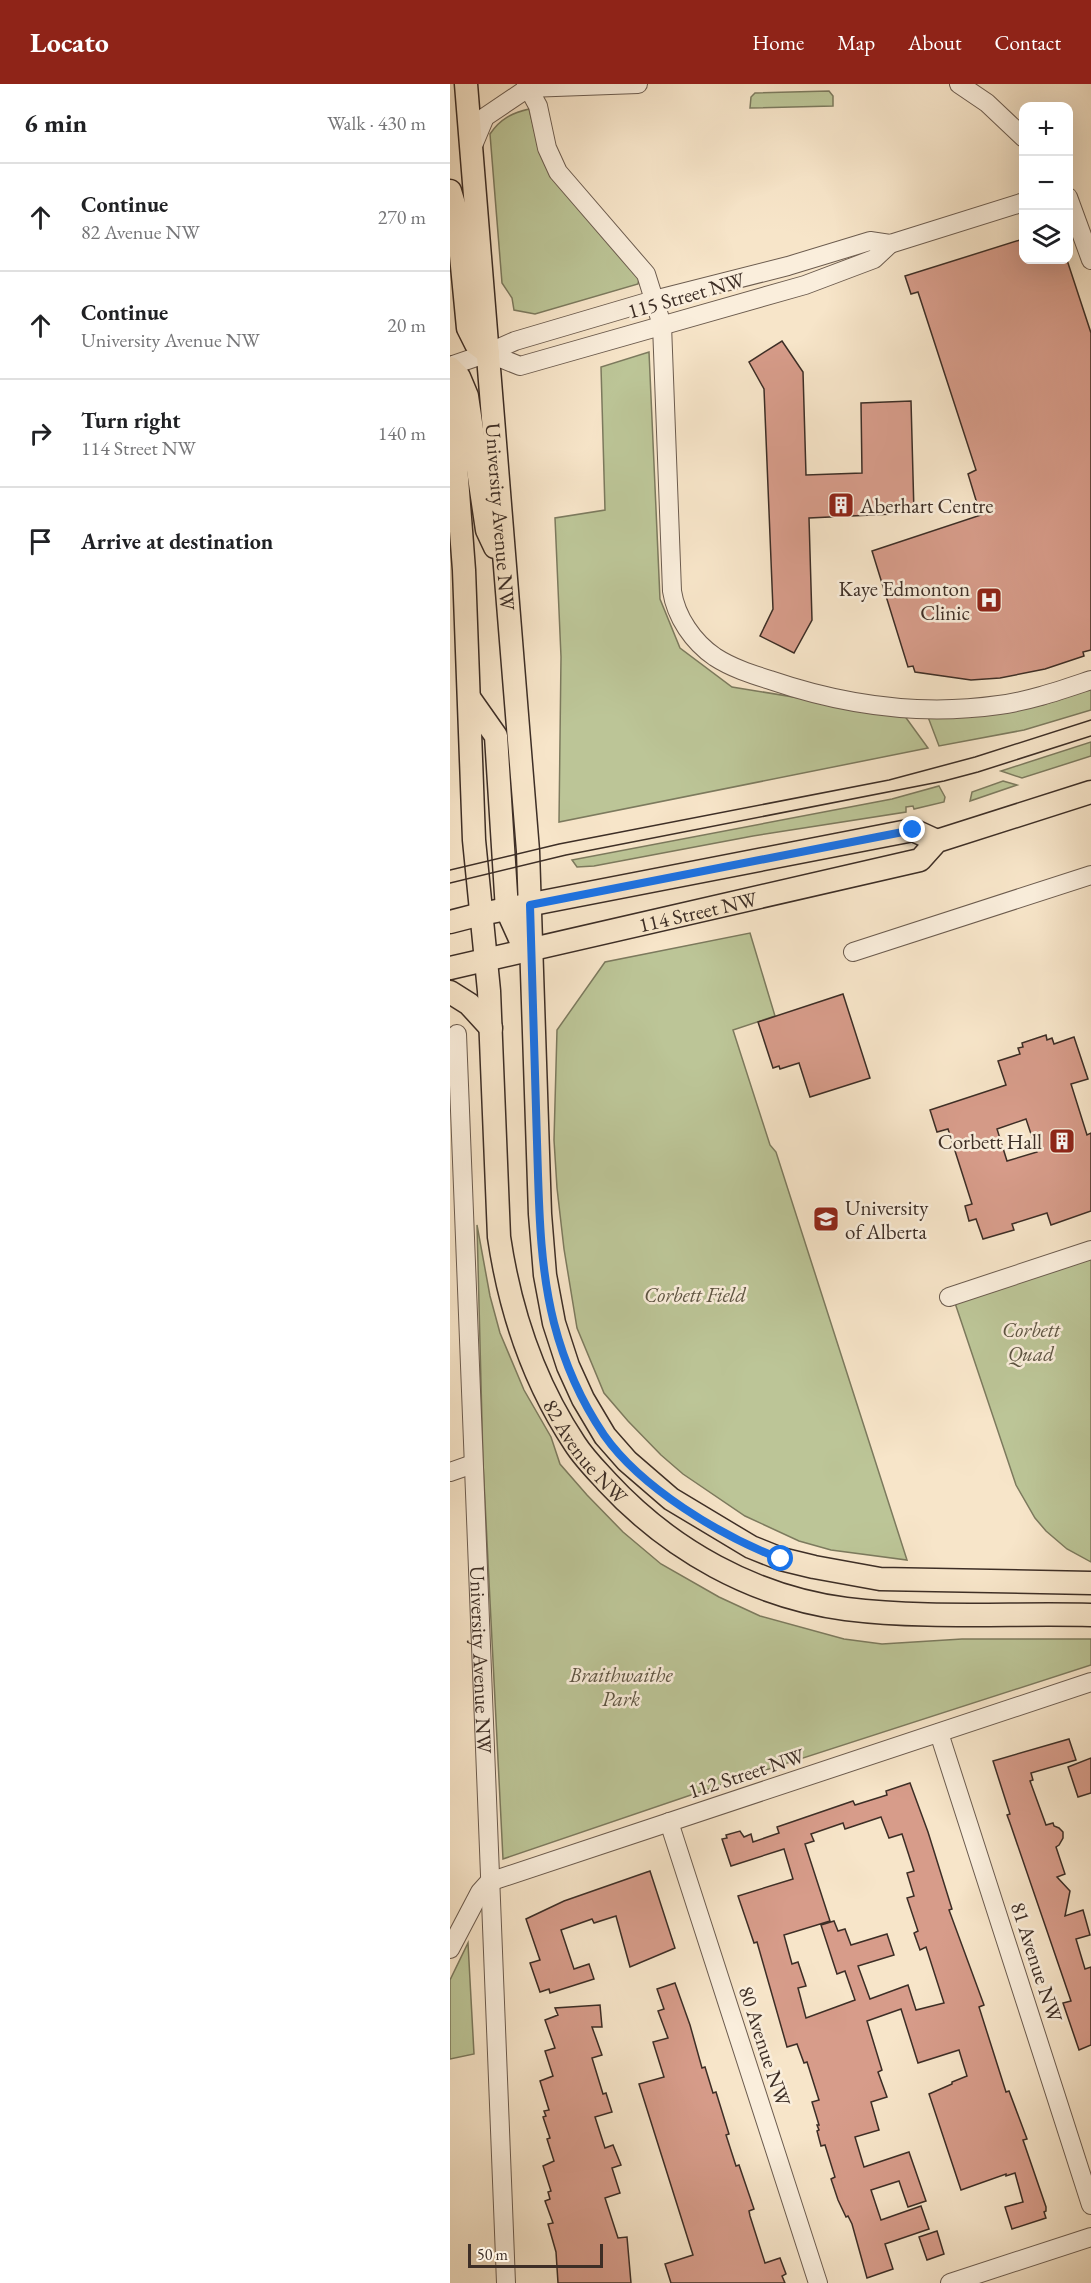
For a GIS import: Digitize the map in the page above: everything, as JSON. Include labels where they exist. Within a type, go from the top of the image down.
[{"type":"main road","name":"University Avenue NW","points":[[466,84],[528,851],[531,949]]},
{"type":"main road","points":[[450,190],[457,214],[468,328],[476,344],[488,353]]},
{"type":"main road","points":[[450,367],[459,377],[467,396],[487,530],[505,567]]},
{"type":"main road","name":"University Avenue NW","points":[[450,387],[462,534],[474,840],[481,914]]},
{"type":"main road","points":[[470,699],[494,731],[498,742],[507,910],[521,941],[531,949]]},
{"type":"main road","name":"114 Street NW","points":[[450,968],[920,860],[937,841],[1091,792]]},
{"type":"main road","name":"114 Street NW","points":[[450,922],[481,914],[913,830],[937,841]]},
{"type":"main road","name":"82 Avenue NW","points":[[481,914],[491,1028],[499,1237],[505,1275],[516,1320],[532,1363],[557,1416],[576,1447],[625,1502],[646,1521],[705,1562],[730,1575],[778,1594],[845,1609],[872,1611],[917,1614],[1091,1616]]},
{"type":"main road","name":"82 Avenue NW","points":[[531,949],[540,1214],[545,1275],[554,1323],[568,1366],[583,1399],[605,1436],[627,1461],[651,1483],[695,1515],[751,1547],[803,1564],[880,1579],[1091,1583]]},
{"type":"main road","points":[[450,992],[469,1004],[491,1028]]},
{"type":"street","points":[[471,149],[485,117],[527,86],[638,84]]},
{"type":"street","points":[[959,84],[987,104],[1019,134]]},
{"type":"street","points":[[527,86],[538,106],[547,148],[558,172],[646,274],[662,325],[672,591],[674,605],[685,626],[699,644],[714,657],[737,669],[798,690],[857,703],[908,708],[941,709],[999,705],[1026,700],[1091,680]]},
{"type":"street","name":"115 Street NW","points":[[488,353],[520,366],[805,285],[874,259],[890,244],[1019,203]]},
{"type":"street","points":[[1073,210],[1091,260]]},
{"type":"street","name":"115 Street NW","points":[[450,367],[515,341],[654,300],[788,266],[870,241],[890,244]]},
{"type":"street","points":[[853,952],[1091,875]]},
{"type":"street","name":"University Avenue NW","points":[[457,1034],[506,2283]]},
{"type":"street","points":[[950,1297],[1091,1250]]},
{"type":"street","points":[[450,1472],[473,1464]]},
{"type":"street","name":"112 Street NW","points":[[489,1882],[1091,1682]]},
{"type":"street","name":"81 Avenue NW","points":[[939,1733],[1091,2205]]},
{"type":"street","name":"80 Avenue NW","points":[[669,1822],[818,2283]]},
{"type":"street","points":[[450,1949],[480,1892],[489,1882]]},
{"type":"street","points":[[950,2283],[1091,2237]]},
{"type":"green space","points":[[829,91],[833,96],[833,106],[750,108],[751,97],[755,93]]},
{"type":"green space","points":[[529,109],[540,152],[639,279],[638,284],[535,314],[514,310],[512,298],[502,283],[490,134],[507,117]]},
{"type":"green space","points":[[649,352],[660,599],[680,648],[732,687],[904,715],[928,748],[559,822],[561,657],[555,518],[605,510],[601,367]]},
{"type":"green space","points":[[1091,689],[1091,710],[1024,730],[939,746],[928,717],[1042,705]]},
{"type":"green space","points":[[1091,742],[1091,756],[1022,778],[1001,771]]},
{"type":"green space","points":[[1003,781],[1017,785],[970,801],[972,792]]},
{"type":"green space","points":[[939,786],[945,797],[944,802],[914,809],[913,806],[906,807],[906,812],[753,836],[594,866],[577,867],[572,860],[892,799]]},
{"type":"green space","name":"Corbett Field","points":[[750,933],[775,1016],[733,1030],[770,1145],[776,1152],[907,1560],[831,1550],[799,1541],[745,1516],[683,1474],[661,1455],[604,1393],[577,1328],[557,1188],[554,1140],[557,1030],[605,962]]},
{"type":"green space","name":"Braithwaithe Park","points":[[477,1225],[490,1296],[500,1333],[524,1390],[551,1437],[560,1464],[623,1532],[661,1564],[719,1597],[760,1616],[844,1639],[882,1644],[962,1639],[1091,1639],[1091,1665],[735,1780],[503,1859],[483,1462]]},
{"type":"green space","name":"Corbett Quad","points":[[1091,1259],[1091,1562],[1067,1549],[1046,1531],[1035,1518],[1016,1485],[955,1303]]},
{"type":"green space","points":[[468,1943],[474,2054],[450,2059],[450,1980]]},
{"type":"building","points":[[1019,240],[1019,264],[1068,264],[1091,333],[1091,650],[1083,652],[1084,656],[1045,669],[1000,678],[971,680],[915,672],[913,666],[908,667],[872,551],[993,511],[993,509],[979,510],[968,474],[976,470],[918,292],[911,294],[905,276]]},
{"type":"building","name":"Aberhart Centre","points":[[782,341],[803,372],[806,475],[862,473],[861,403],[911,401],[914,513],[809,518],[812,620],[794,653],[760,636],[773,609],[764,389],[749,362]]},
{"type":"building","points":[[843,994],[870,1078],[810,1097],[799,1063],[780,1069],[779,1066],[773,1068],[758,1022]]},
{"type":"building","name":"Corbett Hall","points":[[1046,1035],[1047,1040],[1052,1038],[1054,1044],[1074,1037],[1088,1079],[1071,1084],[1087,1135],[1091,1133],[1091,1211],[1051,1225],[1047,1213],[1012,1224],[1014,1230],[983,1239],[976,1219],[969,1221],[965,1206],[972,1204],[948,1129],[937,1132],[930,1110],[1006,1085],[998,1061],[1020,1054],[1018,1048],[1023,1047],[1022,1043]],"holes":[[[1026,1119],[1037,1152],[1007,1161],[997,1129]]]},
{"type":"building","points":[[1069,1739],[1076,1760],[1031,1773],[1033,1780],[1030,1781],[1046,1825],[1053,1823],[1063,1832],[1063,1838],[1056,1847],[1065,1874],[1057,1877],[1070,1891],[1065,1916],[1083,1910],[1090,1935],[1076,1939],[1085,1969],[1091,1967],[1091,2045],[1079,2050],[1063,2003],[1071,2001],[1007,1815],[1010,1814],[993,1761]]},
{"type":"building","points":[[1091,1758],[1091,1793],[1078,1797],[1068,1767]]},
{"type":"building","points":[[910,1783],[952,1909],[949,1910],[984,2005],[979,2007],[1006,2092],[1009,2091],[1027,2139],[1023,2140],[1046,2207],[1044,2212],[1046,2218],[1012,2229],[1005,2207],[1023,2202],[1015,2173],[961,2190],[929,2094],[967,2076],[959,2050],[918,2063],[901,2009],[867,2021],[882,2070],[878,2072],[887,2097],[871,2102],[879,2130],[855,2137],[864,2167],[909,2152],[926,2201],[908,2207],[899,2181],[871,2190],[881,2220],[921,2206],[929,2229],[885,2244],[893,2269],[867,2278],[852,2224],[838,2200],[831,2179],[835,2177],[825,2145],[821,2146],[817,2131],[819,2130],[817,2125],[819,2125],[812,2102],[819,2100],[807,2062],[804,2063],[797,2044],[787,2047],[757,1942],[754,1943],[738,1896],[793,1879],[784,1849],[731,1866],[722,1839],[727,1838],[726,1835],[740,1831],[744,1837],[751,1834],[753,1842],[779,1833],[777,1827],[853,1801],[855,1805],[887,1795],[886,1791]],"holes":[[[881,1817],[889,1838],[902,1834],[914,1871],[907,1873],[914,1896],[907,1898],[918,1931],[914,1933],[920,1950],[926,1947],[944,2003],[916,2010],[908,1985],[870,1999],[858,1966],[894,1955],[887,1934],[851,1945],[845,1929],[838,1931],[834,1921],[821,1925],[837,1974],[845,1971],[855,2000],[806,2018],[798,1988],[806,1986],[798,1962],[792,1964],[784,1935],[830,1921],[805,1844],[814,1841],[811,1834],[843,1823],[845,1829]]]},
{"type":"building","points":[[650,1871],[675,1948],[630,1967],[616,1916],[594,1923],[592,1919],[561,1930],[574,1969],[589,1964],[594,1979],[550,1993],[549,1989],[540,1992],[530,1963],[540,1960],[526,1919],[564,1901]]},
{"type":"building","points":[[675,1983],[702,2068],[705,2067],[713,2093],[716,2092],[736,2166],[739,2165],[754,2209],[749,2211],[750,2216],[765,2263],[780,2258],[786,2274],[782,2276],[785,2283],[671,2283],[665,2264],[693,2255],[639,2084],[664,2077],[653,2042],[668,2038],[658,2011],[664,2009],[657,1989]]},
{"type":"building","points":[[600,2005],[602,2027],[592,2027],[602,2055],[592,2058],[603,2094],[606,2093],[612,2112],[595,2117],[605,2148],[613,2145],[621,2165],[612,2168],[620,2193],[605,2198],[618,2238],[627,2237],[631,2283],[558,2283],[556,2252],[548,2224],[553,2223],[545,2201],[550,2199],[548,2192],[551,2191],[543,2166],[554,2161],[543,2117],[546,2116],[544,2111],[549,2110],[540,2081],[553,2076],[545,2051],[555,2048],[545,2020],[558,2015],[555,2008]]},
{"type":"building","points":[[937,2231],[944,2254],[927,2260],[919,2237]]},
{"type":"tram line","points":[[450,870],[559,844],[889,780],[975,757],[1091,720]]},
{"type":"tram line","points":[[450,883],[566,855],[944,781],[1091,736]]},
{"type":"place","name":"Aberhart Centre","points":[[841,505]]},
{"type":"place","name":"Kaye Edmonton Clinic","points":[[989,600]]},
{"type":"place","name":"Corbett Hall","points":[[1062,1141]]},
{"type":"place","name":"University of Alberta","points":[[826,1219]]},
{"type":"route","points":[[781,1559],[751,1547],[695,1515],[651,1483],[605,1436],[583,1399],[568,1366],[554,1323],[545,1275],[540,1214],[530,905],[913,830]]}]
